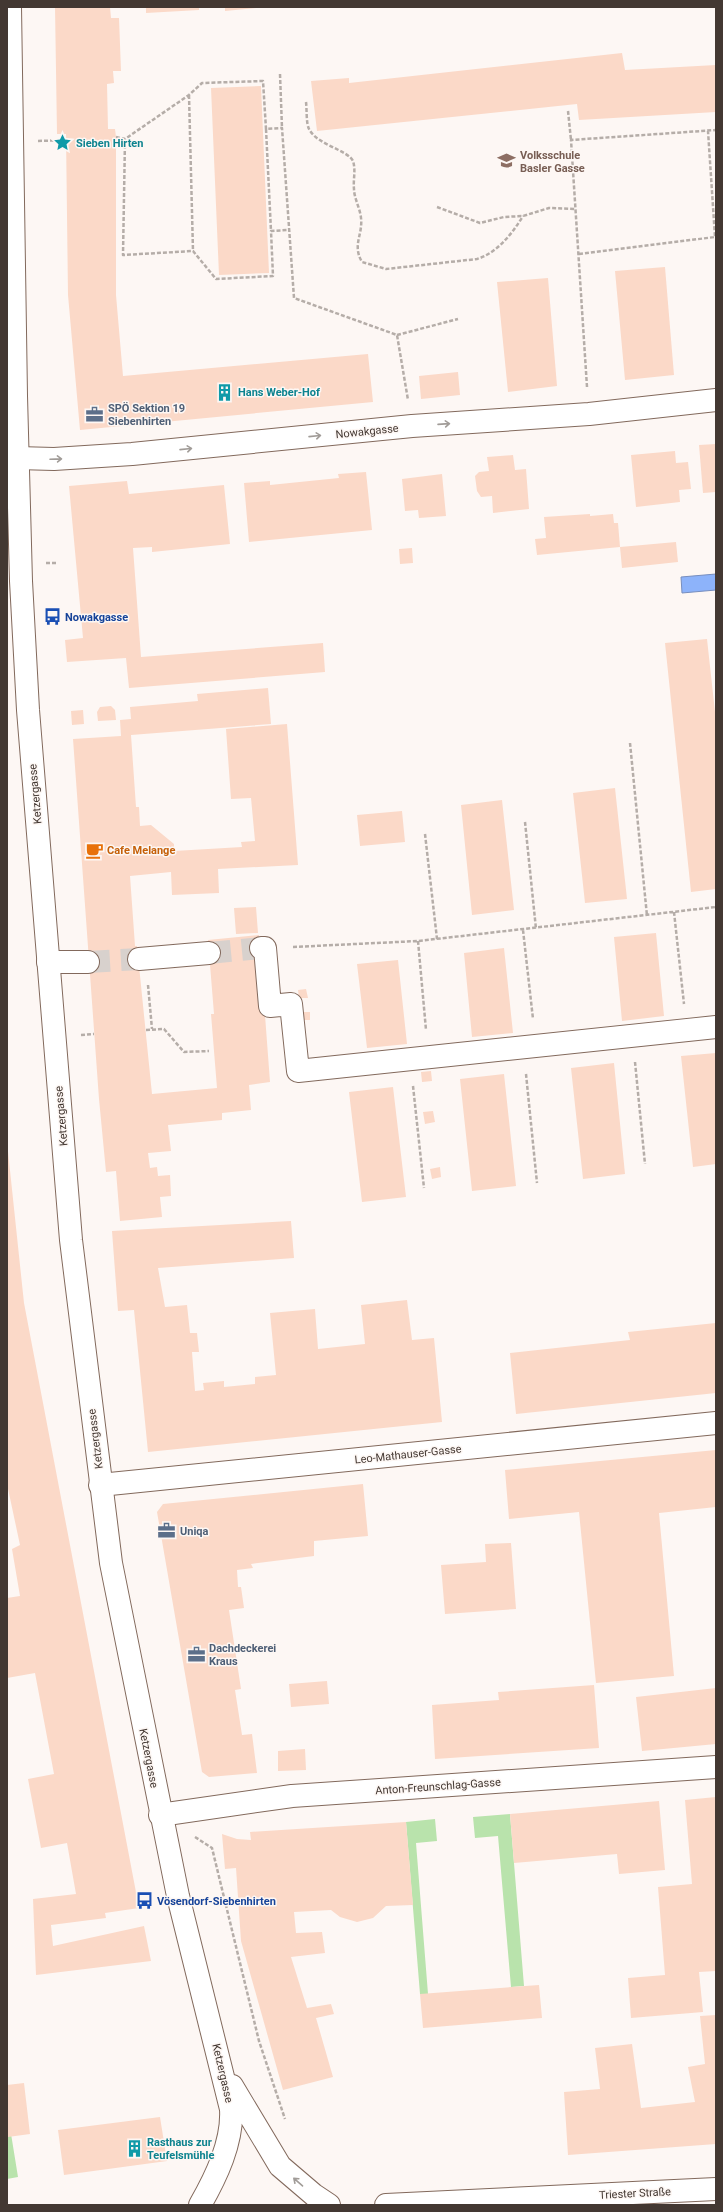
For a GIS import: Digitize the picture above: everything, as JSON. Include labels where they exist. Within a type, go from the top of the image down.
[{"type":"main road","name":"Ketzergasse","points":[[10,7],[17,458],[13,525],[71,1240],[100,1484],[111,1563],[160,1816],[178,1896],[231,2109],[228,2138],[212,2183],[200,2205]]},
{"type":"main road","name":"Nowakgasse","points":[[17,458],[54,459],[132,454],[412,426],[589,414],[716,400]]},
{"type":"main road","points":[[263,948],[270,1006],[291,1004],[298,1071],[716,1027]]},
{"type":"main road","points":[[142,959],[209,953]]},
{"type":"main road","points":[[48,962],[88,962]]},
{"type":"main road","name":"Leo-Mathauser-Gasse","points":[[100,1484],[716,1423]]},
{"type":"main road","name":"Anton-Freunschlag-Gasse","points":[[160,1816],[292,1796],[716,1767]]},
{"type":"main road","points":[[223,2072],[280,2166],[314,2195],[329,2205]]},
{"type":"main road","name":"Triester Straße","points":[[386,2205],[716,2189]]},
{"type":"path","points":[[280,74],[288,230],[294,298],[397,335],[458,319]]},
{"type":"path","points":[[125,139],[188,95],[202,83],[263,81],[273,276],[216,279],[193,251],[188,95]]},
{"type":"path","points":[[306,102],[309,129],[318,139],[349,156],[353,162],[355,171],[353,190],[359,206],[361,220],[357,254],[362,262],[386,269],[477,260],[488,256],[514,231],[523,216]]},
{"type":"path","points":[[568,111],[576,209],[589,414]]},
{"type":"path","points":[[266,129],[282,128]]},
{"type":"path","points":[[571,140],[716,130]]},
{"type":"path","points":[[579,254],[715,237],[708,131]]},
{"type":"path","points":[[116,136],[125,139]]},
{"type":"path","points":[[125,139],[123,255],[193,251]]},
{"type":"path","points":[[437,207],[480,223],[504,217],[523,216],[549,208],[576,209]]},
{"type":"path","points":[[271,231],[288,230]]},
{"type":"path","points":[[397,335],[412,426]]},
{"type":"path","points":[[630,743],[647,916]]},
{"type":"path","points":[[525,822],[536,929]]},
{"type":"path","points":[[425,834],[437,939]]},
{"type":"path","points":[[263,948],[418,941],[536,929],[716,907]]},
{"type":"path","points":[[674,912],[686,1030]]},
{"type":"path","points":[[523,930],[537,1183]]},
{"type":"path","points":[[418,941],[419,1058],[424,1188]]},
{"type":"path","points":[[142,959],[152,1030]]},
{"type":"path","points":[[146,1030],[164,1029],[184,1052],[209,1051]]},
{"type":"path","points":[[632,1036],[645,1164]]},
{"type":"path","points":[[212,1848],[260,2041],[286,2121]]},
{"type":"green space","points":[[510,1814],[524,1986],[511,1987],[498,1836],[475,1838],[473,1817]]},
{"type":"green space","points":[[435,1819],[437,1841],[416,1843],[428,1994],[420,1994],[406,1822]]},
{"type":"green space","points":[[7,2109],[18,2177],[7,2179]]},
{"type":"water","points":[[716,574],[716,590],[682,593],[681,577]]},
{"type":"building","points":[[55,7],[110,7],[111,18],[119,18],[121,71],[113,71],[114,83],[107,84],[108,129],[115,129],[116,137],[116,295],[123,376],[368,354],[373,402],[80,430],[68,295],[66,134],[57,134]]},
{"type":"building","points":[[146,7],[199,7],[199,10],[146,13]]},
{"type":"building","points":[[225,7],[256,7],[256,8],[225,11]]},
{"type":"building","points":[[622,53],[625,70],[716,65],[716,112],[579,120],[577,104],[317,131],[311,81],[349,78],[349,83]]},
{"type":"building","points":[[261,86],[269,273],[219,275],[211,88]]},
{"type":"building","points":[[665,267],[674,375],[625,380],[615,271]]},
{"type":"building","points":[[548,278],[557,386],[508,392],[497,282]]},
{"type":"building","points":[[458,372],[460,395],[421,399],[419,376]]},
{"type":"building","points":[[716,444],[716,492],[703,493],[699,445]]},
{"type":"building","points":[[675,451],[676,463],[688,462],[691,489],[679,490],[680,502],[636,507],[631,455]]},
{"type":"building","points":[[513,455],[515,470],[526,469],[529,509],[493,513],[492,496],[481,497],[477,491],[475,476],[479,472],[489,471],[487,457]]},
{"type":"building","points":[[366,472],[372,530],[249,542],[244,483],[270,481],[270,485],[339,478],[338,474]]},
{"type":"building","points":[[442,474],[446,516],[419,518],[418,510],[405,511],[402,479]]},
{"type":"building","points":[[127,481],[129,494],[224,485],[230,544],[152,552],[152,547],[133,548],[141,657],[323,643],[325,672],[129,688],[126,658],[67,662],[65,640],[83,638],[69,486]]},
{"type":"building","points":[[590,514],[590,516],[613,514],[614,523],[618,523],[620,547],[537,555],[535,539],[546,538],[544,517]]},
{"type":"building","points":[[676,542],[678,562],[622,568],[620,547]]},
{"type":"building","points":[[412,548],[413,563],[400,564],[399,549]]},
{"type":"building","points":[[707,639],[716,721],[716,889],[691,892],[665,643]]},
{"type":"building","points":[[268,688],[271,724],[131,735],[136,807],[139,807],[140,826],[151,825],[174,844],[174,851],[242,847],[241,842],[255,841],[251,798],[231,799],[226,729],[287,724],[298,865],[218,869],[219,893],[172,895],[171,872],[130,876],[135,946],[137,946],[152,1094],[217,1088],[211,1014],[214,1014],[208,940],[259,935],[270,1082],[249,1085],[251,1110],[222,1113],[222,1120],[168,1125],[171,1151],[148,1153],[150,1168],[157,1167],[158,1176],[170,1175],[171,1196],[160,1197],[162,1217],[120,1221],[116,1171],[106,1172],[99,1099],[73,739],[121,736],[120,720],[131,719],[130,707],[198,701],[197,694]]},
{"type":"building","points":[[111,706],[115,710],[116,720],[98,721],[97,712],[100,707]]},
{"type":"building","points":[[83,710],[84,724],[72,725],[71,711]]},
{"type":"building","points":[[615,788],[627,899],[585,903],[573,793]]},
{"type":"building","points":[[502,800],[514,910],[472,915],[461,805]]},
{"type":"building","points":[[402,811],[405,842],[360,846],[357,815]]},
{"type":"building","points":[[256,907],[258,933],[236,934],[234,908]]},
{"type":"building","points":[[656,933],[664,1016],[622,1021],[614,937]]},
{"type":"building","points":[[504,948],[513,1033],[472,1037],[464,953]]},
{"type":"building","points":[[398,960],[407,1044],[367,1048],[357,964]]},
{"type":"building","points":[[306,989],[308,998],[299,998],[298,990]]},
{"type":"building","points":[[302,1012],[310,1012],[310,1020],[303,1020]]},
{"type":"building","points":[[716,1053],[716,1164],[693,1167],[681,1056]]},
{"type":"building","points":[[614,1063],[625,1174],[583,1179],[571,1068]]},
{"type":"building","points":[[431,1071],[432,1081],[422,1082],[421,1072]]},
{"type":"building","points":[[504,1074],[516,1186],[472,1191],[460,1079]]},
{"type":"building","points":[[393,1087],[406,1197],[362,1202],[349,1092]]},
{"type":"building","points":[[433,1111],[435,1122],[425,1124],[423,1112]]},
{"type":"building","points":[[7,1142],[24,1303],[139,1908],[105,1913],[106,1918],[51,1925],[53,1946],[144,1926],[151,1961],[36,1975],[33,1899],[76,1894],[67,1843],[41,1848],[28,1779],[54,1774],[35,1673],[7,1678],[7,1598],[20,1596],[12,1549],[20,1545],[7,1484]]},
{"type":"building","points":[[440,1167],[441,1177],[432,1179],[430,1169]]},
{"type":"building","points":[[291,1221],[294,1258],[158,1268],[165,1307],[187,1305],[190,1333],[197,1333],[199,1352],[192,1352],[195,1391],[204,1390],[203,1383],[224,1381],[224,1387],[255,1384],[255,1377],[276,1375],[270,1313],[315,1309],[318,1349],[365,1344],[361,1305],[407,1300],[412,1340],[434,1338],[442,1422],[148,1452],[134,1310],[118,1311],[112,1231]]},
{"type":"building","points":[[716,1323],[716,1393],[516,1414],[510,1353],[630,1340],[628,1332]]},
{"type":"building","points":[[716,1450],[716,1507],[659,1513],[674,1676],[596,1683],[579,1512],[509,1519],[505,1470]]},
{"type":"building","points":[[363,1484],[368,1536],[314,1541],[314,1556],[251,1564],[253,1568],[237,1570],[238,1587],[241,1587],[244,1608],[229,1610],[241,1689],[235,1690],[242,1735],[252,1734],[257,1773],[209,1777],[202,1772],[157,1512],[163,1504]]},
{"type":"building","points":[[511,1543],[516,1609],[445,1614],[441,1565],[486,1562],[485,1544]]},
{"type":"building","points":[[327,1681],[329,1704],[291,1707],[289,1684]]},
{"type":"building","points":[[594,1685],[599,1748],[435,1759],[432,1705],[499,1700],[498,1692]]},
{"type":"building","points":[[716,1688],[716,1744],[642,1751],[636,1697]]},
{"type":"building","points":[[305,1749],[306,1770],[278,1771],[278,1751]]},
{"type":"building","points":[[716,1797],[716,1971],[699,1972],[703,2012],[631,2018],[628,1978],[665,1975],[658,1887],[692,1884],[685,1800]]},
{"type":"building","points":[[659,1801],[665,1870],[619,1874],[617,1854],[514,1863],[510,1814]]},
{"type":"building","points":[[406,1822],[413,1905],[386,1906],[373,1918],[357,1922],[340,1917],[331,1910],[294,1912],[296,1933],[322,1932],[325,1953],[291,1957],[307,2008],[331,2004],[334,2014],[316,2018],[333,2077],[283,2090],[241,1941],[236,1868],[225,1869],[222,1834],[237,1839],[251,1840],[250,1832]]},
{"type":"building","points":[[539,1985],[542,2018],[423,2028],[420,1994]]},
{"type":"building","points":[[716,2015],[716,2144],[568,2155],[564,2092],[600,2089],[595,2048],[632,2044],[641,2108],[695,2102],[688,2067],[705,2064],[700,2016]]},
{"type":"building","points":[[24,2083],[30,2134],[8,2137],[7,2085]]},
{"type":"building","points":[[160,2117],[167,2161],[64,2175],[58,2130]]},
{"type":"tunnel","points":[[209,953],[261,948]]},
{"type":"tunnel","points":[[88,962],[139,959]]},
{"type":"place","name":"Sieben Hirten","points":[[63,143]]},
{"type":"place","name":"Volksschule Basler Gasse","points":[[507,161]]},
{"type":"place","name":"Hans Weber-Hof","points":[[225,392]]},
{"type":"place","name":"SPÖ Sektion 19 Siebenhirten","points":[[95,414]]},
{"type":"place","name":"Nowakgasse","points":[[52,617]]},
{"type":"place","name":"Cafe Melange","points":[[94,850]]},
{"type":"place","name":"Uniqa","points":[[167,1531]]},
{"type":"place","name":"Dachdeckerei Kraus","points":[[196,1654]]},
{"type":"place","name":"Vösendorf-Siebenhirten","points":[[144,1901]]},
{"type":"place","name":"Rasthaus zur Teufelsmühle","points":[[134,2148]]}]
